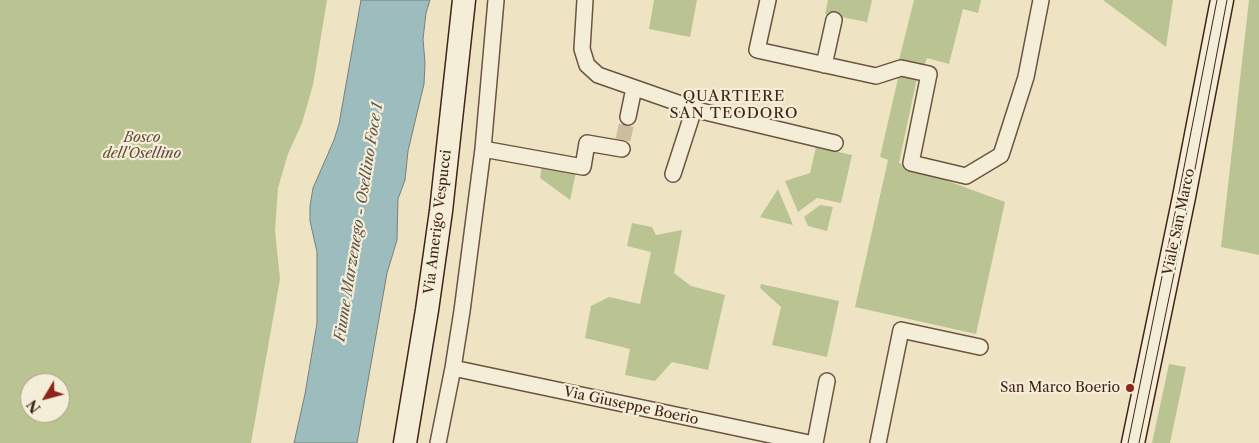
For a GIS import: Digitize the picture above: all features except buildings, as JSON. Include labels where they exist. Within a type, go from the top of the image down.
[{"type":"street","name":"Via Amerigo Vespucci","points":[[405,443],[441,211],[464,0]]},
{"type":"street","points":[[438,443],[453,368],[483,149],[496,0]]},
{"type":"street","points":[[585,0],[582,49],[587,65],[598,75],[694,109],[835,143]]},
{"type":"street","points":[[768,0],[757,50],[876,76],[901,68],[929,74],[911,163],[966,176],[1002,155],[1026,77],[1042,0]]},
{"type":"street","name":"Viale San Marco","points":[[1134,443],[1222,0]]},
{"type":"street","points":[[824,65],[834,20]]},
{"type":"street","points":[[628,117],[634,88]]},
{"type":"street","points":[[673,174],[694,109]]},
{"type":"street","points":[[483,149],[583,167],[587,143],[622,149]]},
{"type":"street","points":[[878,443],[901,330],[980,347]]},
{"type":"street","name":"Via Giuseppe Boerio","points":[[453,368],[809,443]]},
{"type":"street","points":[[815,443],[826,381]]},
{"type":"green space","name":"Bosco dell'Osellino","points":[[0,0],[327,0],[313,85],[302,123],[288,154],[278,188],[275,230],[280,279],[251,443],[0,443]]},
{"type":"green space","points":[[654,0],[697,0],[690,37],[649,29]]},
{"type":"green space","points":[[828,0],[872,0],[867,22],[825,14]]},
{"type":"green space","points":[[914,0],[981,0],[978,13],[963,9],[949,64],[927,58],[924,66],[899,60]]},
{"type":"green space","points":[[1103,0],[1173,0],[1166,47]]},
{"type":"green space","points":[[1249,0],[1259,0],[1259,255],[1221,247]]},
{"type":"green space","points":[[899,74],[917,78],[899,163],[1005,202],[976,334],[855,307],[888,160],[880,157]]},
{"type":"green space","points":[[816,147],[852,155],[841,203],[817,198],[798,212],[785,181],[810,173]]},
{"type":"green space","points":[[542,166],[576,172],[570,200],[540,178]]},
{"type":"green space","points":[[778,189],[793,225],[760,217]]},
{"type":"green space","points":[[820,205],[833,207],[827,231],[808,226],[804,217]]},
{"type":"green space","points":[[632,223],[652,227],[656,235],[682,230],[674,273],[691,286],[725,295],[708,370],[672,362],[655,381],[625,375],[630,349],[585,338],[591,306],[609,297],[640,304],[651,252],[627,246]]},
{"type":"green space","points":[[761,284],[839,301],[827,357],[772,345],[781,307],[760,288]]},
{"type":"green space","points":[[1169,364],[1186,367],[1170,443],[1152,443]]},
{"type":"water","name":"Fiume Marzenego - Osellino Foce 1","points":[[361,0],[430,0],[426,13],[423,39],[424,84],[408,151],[405,180],[398,199],[397,240],[387,273],[357,443],[294,443],[305,394],[317,323],[317,252],[310,221],[310,206],[313,188],[339,124]]},
{"type":"tunnel","points":[[623,140],[628,117]]},
{"type":"tram line","points":[[1128,443],[1217,0]]},
{"type":"tram line","points":[[1139,443],[1188,206],[1227,0]]},
{"type":"place","name":"San Marco Boerio","points":[[1130,388]]},
{"type":"district","name":"QUARTIERE SAN TEODORO","points":[[734,106]]}]
